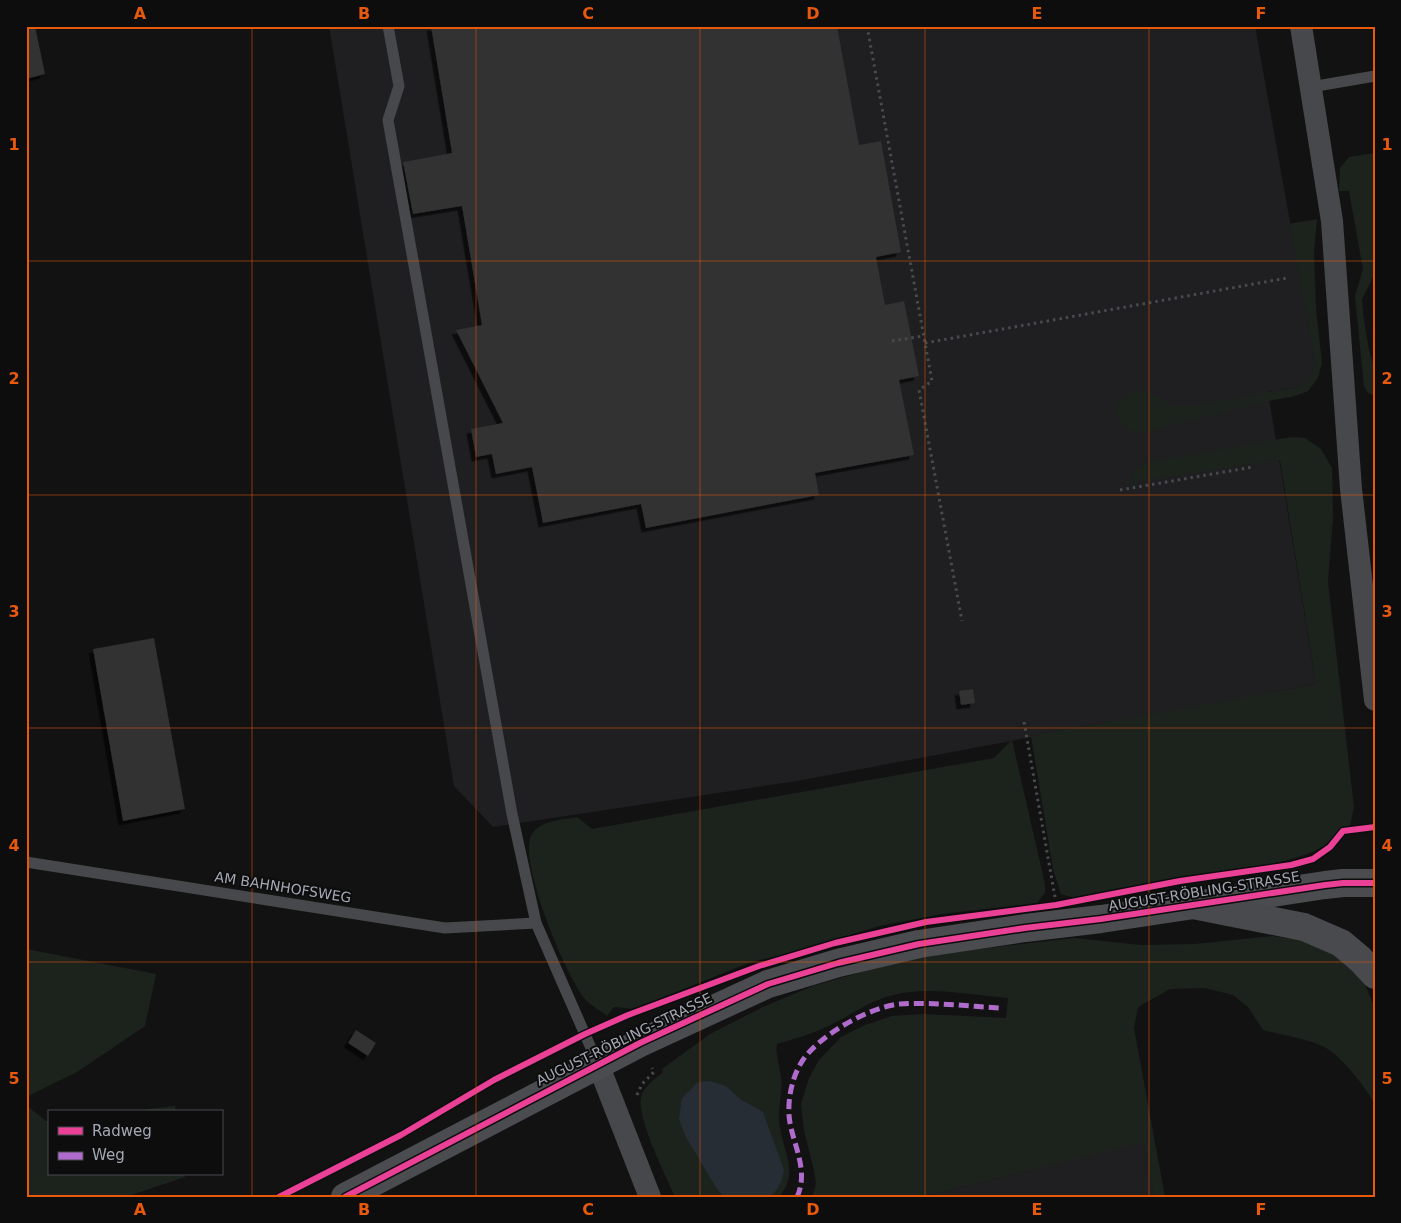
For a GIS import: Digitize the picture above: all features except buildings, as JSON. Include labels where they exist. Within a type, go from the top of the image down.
[{"type":"highway","points":[[1193,906],[1304,927],[1341,943],[1360,959],[1375,976]]},
{"type":"street","points":[[1301,26],[1332,220],[1351,489],[1374,687]]},
{"type":"street","name":"AUGUST-RÖBLING-STRASSE","points":[[345,1197],[598,1064],[768,984],[838,963],[919,944],[1343,883],[1375,883]]},
{"type":"street","points":[[598,1064],[650,1197]]},
{"type":"lane","points":[[388,26],[399,86],[388,120],[512,814],[536,923],[598,1064]]},
{"type":"lane","points":[[1310,87],[1375,76]]},
{"type":"lane","name":"AM BAHNHOFSWEG","points":[[26,862],[445,928],[536,923]]},
{"type":"path","points":[[867,26],[932,381],[919,390],[962,621]]},
{"type":"path","points":[[925,342],[1287,278]]},
{"type":"path","points":[[892,341],[923,336]]},
{"type":"path","points":[[1120,490],[1253,467]]},
{"type":"path","points":[[1024,722],[1056,905]]},
{"type":"path","points":[[636,1098],[642,1084],[654,1072],[640,1043]]},
{"type":"shaded area","points":[[329,26],[1255,26],[1315,362],[1312,375],[1305,383],[1297,387],[1268,392],[1316,684],[797,781],[493,827],[454,786]]},
{"type":"shaded area","points":[[1375,153],[1375,273],[1362,299],[1369,350],[1375,369],[1375,396],[1368,393],[1364,386],[1355,296],[1363,269],[1349,191],[1339,191],[1340,168],[1349,157]]},
{"type":"shaded area","points":[[1317,219],[1314,253],[1316,309],[1322,363],[1318,378],[1308,391],[1295,396],[1148,431],[1132,431],[1125,427],[1116,415],[1118,402],[1129,394],[1143,390],[1173,406],[1191,406],[1297,387],[1307,380],[1315,362],[1289,224]]},
{"type":"shaded area","points":[[1291,437],[1305,438],[1321,449],[1332,468],[1333,516],[1328,582],[1354,807],[1350,826],[1339,831],[1326,844],[1314,851],[1300,857],[1271,864],[1075,898],[1061,894],[1053,869],[1031,736],[1316,684],[1280,460],[1129,483],[1137,468],[1147,462]]},
{"type":"shaded area","points":[[1012,740],[1045,884],[1045,893],[1037,903],[941,914],[879,926],[787,954],[751,962],[634,1009],[614,1007],[607,1016],[587,1001],[577,987],[556,944],[546,918],[531,867],[529,847],[532,834],[546,823],[577,817],[592,829],[994,758]]},
{"type":"shaded area","points":[[1272,936],[1303,940],[1327,950],[1348,964],[1364,982],[1375,1009],[1375,1105],[1359,1080],[1335,1055],[1320,1045],[1300,1038],[1263,1030],[1248,1007],[1233,995],[1205,988],[1170,989],[1138,1007],[1134,1028],[1165,1197],[1154,1197],[1144,1143],[921,1197],[812,1197],[816,1184],[804,1131],[801,1104],[809,1078],[819,1060],[841,1037],[865,1025],[892,1016],[924,1014],[1006,1018],[1008,998],[936,991],[907,992],[875,1001],[833,1024],[777,1044],[781,1083],[780,1131],[789,1169],[789,1178],[779,1197],[675,1197],[653,1148],[643,1119],[641,1107],[642,1094],[649,1084],[663,1072],[662,1069],[710,1034],[763,1007],[813,986],[872,969],[936,954],[1074,938],[1141,945],[1195,944]]},
{"type":"shaded area","points":[[26,949],[156,974],[145,1026],[77,1072],[26,1097]]},
{"type":"shaded area","points":[[710,1081],[726,1086],[740,1099],[763,1112],[784,1170],[780,1184],[772,1195],[724,1197],[715,1186],[686,1137],[679,1119],[682,1098],[698,1082]]},
{"type":"shaded area","points":[[26,1105],[48,1121],[48,1176],[185,1177],[125,1197],[26,1197]]},
{"type":"shaded area","points":[[175,1106],[176,1110],[142,1110]]},
{"type":"shaded area","points":[[1145,1142],[1154,1197],[921,1197]]},
{"type":"marked path","points":[[797,1197],[802,1176],[799,1156],[790,1125],[789,1102],[795,1075],[801,1063],[819,1043],[845,1024],[888,1006],[900,1004],[949,1004],[999,1008]]},
{"type":"cycle path","points":[[279,1197],[401,1135],[494,1080],[585,1034],[628,1015],[759,966],[835,943],[926,922],[1056,905],[1180,881],[1291,865],[1313,859],[1330,847],[1343,831],[1375,827]]},
{"type":"cycle path","points":[[345,1197],[640,1043],[768,984],[838,963],[919,944],[1325,885],[1375,883]]}]
